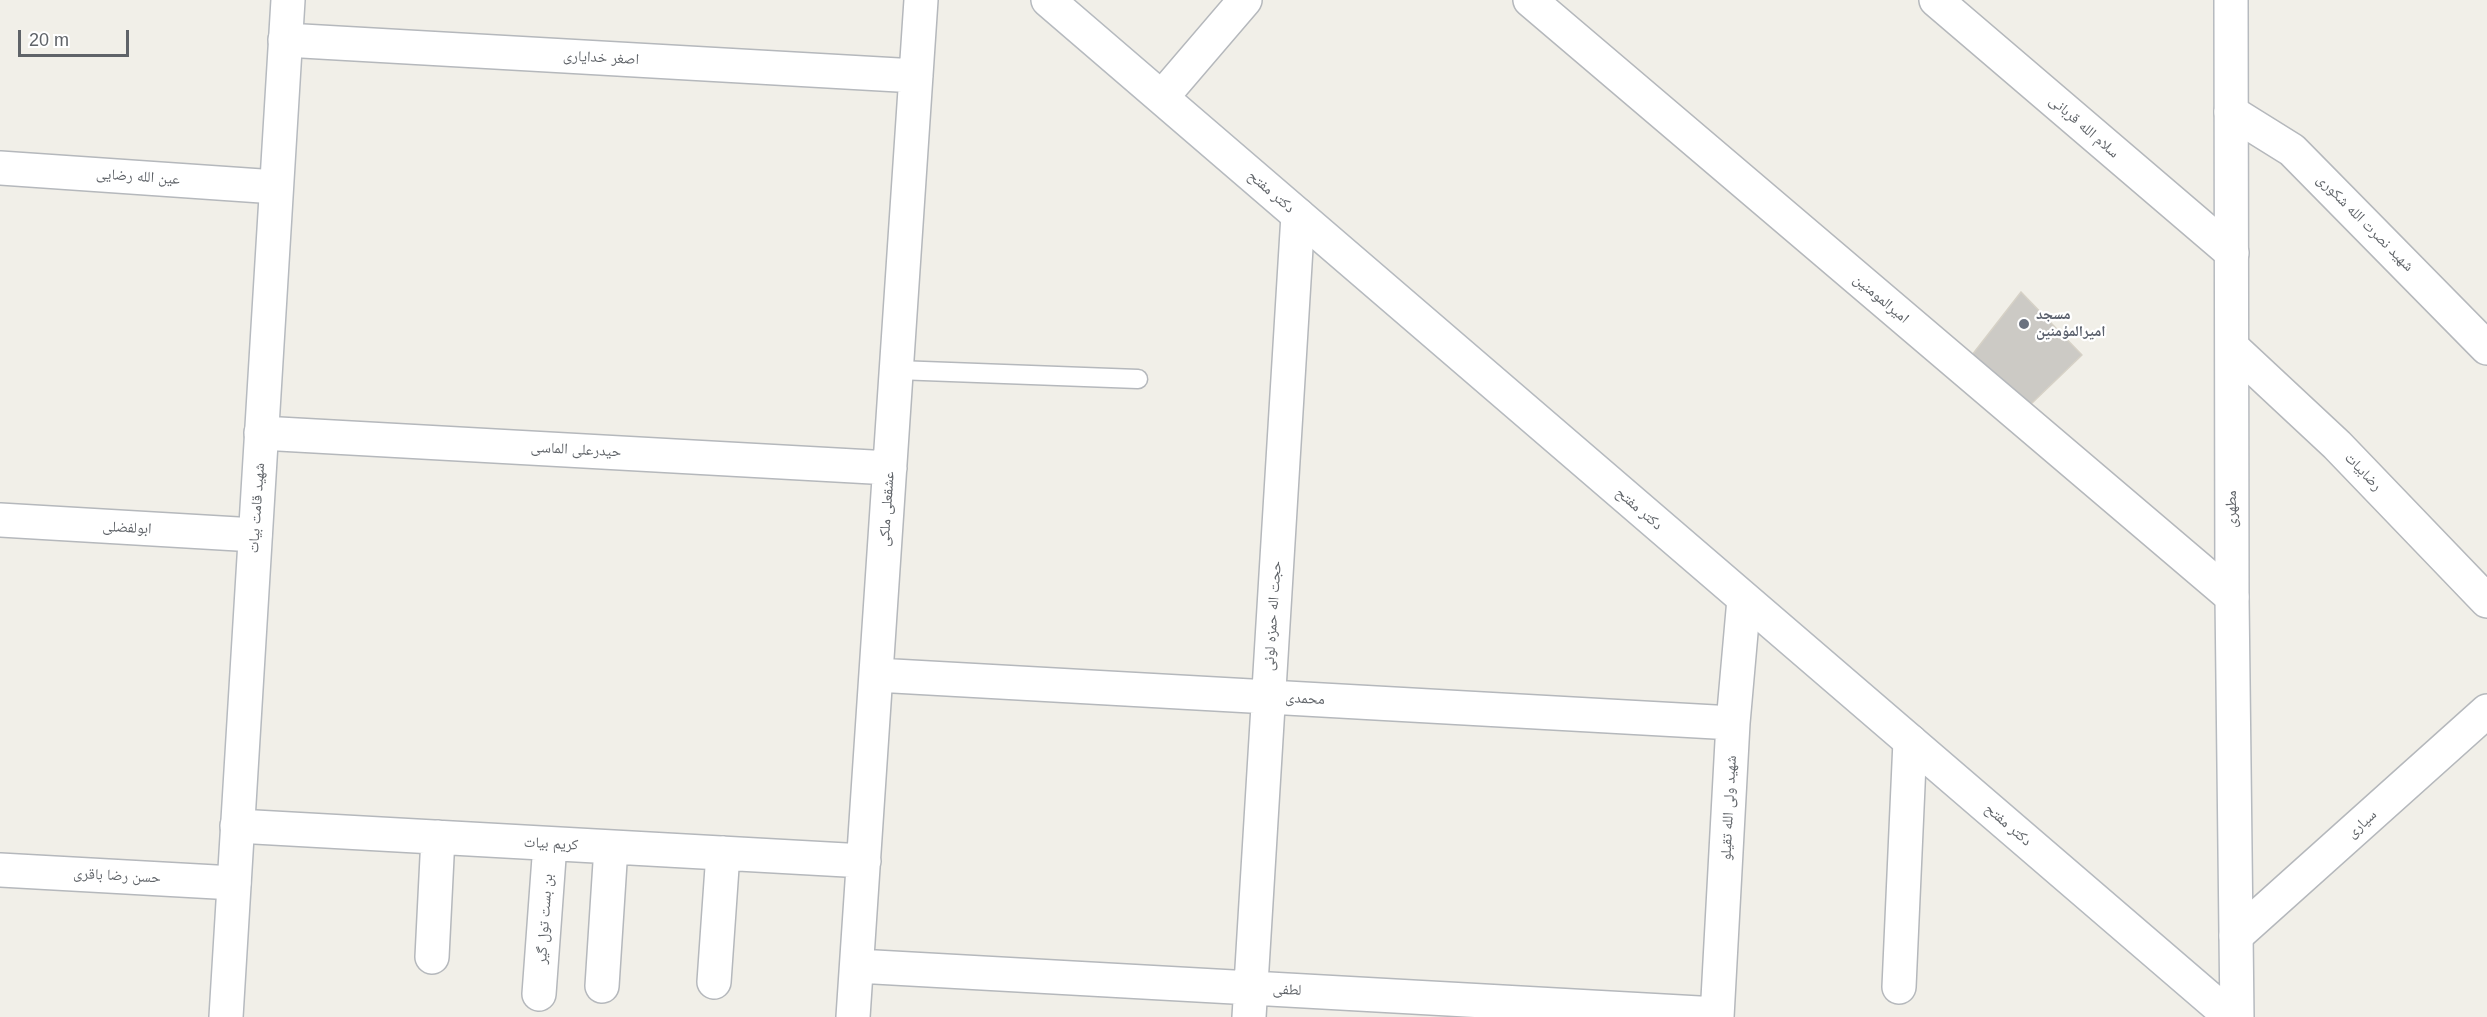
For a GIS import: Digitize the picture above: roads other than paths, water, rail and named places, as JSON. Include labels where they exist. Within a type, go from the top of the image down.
[{"type":"street","name":"شهید قامت بیات","points":[[226,1017],[288,0]]},
{"type":"street","name":"عشقعلی ملکی","points":[[854,1017],[921,0]]},
{"type":"street","name":"دکتر مفتح","points":[[1048,0],[2231,1017]]},
{"type":"street","points":[[1162,97],[1245,0]]},
{"type":"street","name":"امیرالمومنین","points":[[1530,0],[2232,597]]},
{"type":"street","name":"سلام الله قربانی","points":[[1936,0],[2232,253]]},
{"type":"street","name":"مطهری","points":[[2231,0],[2232,597],[2237,1017]]},
{"type":"street","name":"اصغر خدایاری","points":[[285,40],[916,76]]},
{"type":"street","name":"شهید نصرت الله شکوری","points":[[2231,112],[2292,150],[2487,348]]},
{"type":"street","name":"عین الله رضایی","points":[[0,168],[276,187]]},
{"type":"street","name":"حجت اله حمزه لوئی","points":[[1250,1002],[1298,215]]},
{"type":"street","name":"رضابیات","points":[[2233,348],[2337,445],[2487,601]]},
{"type":"street","name":"حیدرعلی الماسی","points":[[261,433],[890,468]]},
{"type":"street","name":"ابولفضلی","points":[[0,520],[255,535]]},
{"type":"street","name":"شهید ولی الله تقیلو","points":[[1717,1016],[1733,723],[1744,599]]},
{"type":"street","name":"محمدی","points":[[876,675],[1733,723]]},
{"type":"street","name":"سیاری","points":[[2236,936],[2487,711]]},
{"type":"street","points":[[1899,987],[1910,741]]},
{"type":"street","name":"کریم بیات","points":[[237,826],[864,861]]},
{"type":"street","points":[[432,957],[438,837]]},
{"type":"street","name":"بن بست تول گیر","points":[[539,994],[550,844]]},
{"type":"street","points":[[602,986],[611,847]]},
{"type":"street","points":[[714,982],[723,853]]},
{"type":"street","name":"حسن رضا باقری","points":[[0,870],[234,883]]},
{"type":"street","name":"لطفی","points":[[857,966],[1250,1002],[1717,1016]]},
{"type":"lane","points":[[897,370],[1138,379]]},
{"type":"place","name":"مسجد امیرالمؤمنین","points":[[2024,324]]}]
